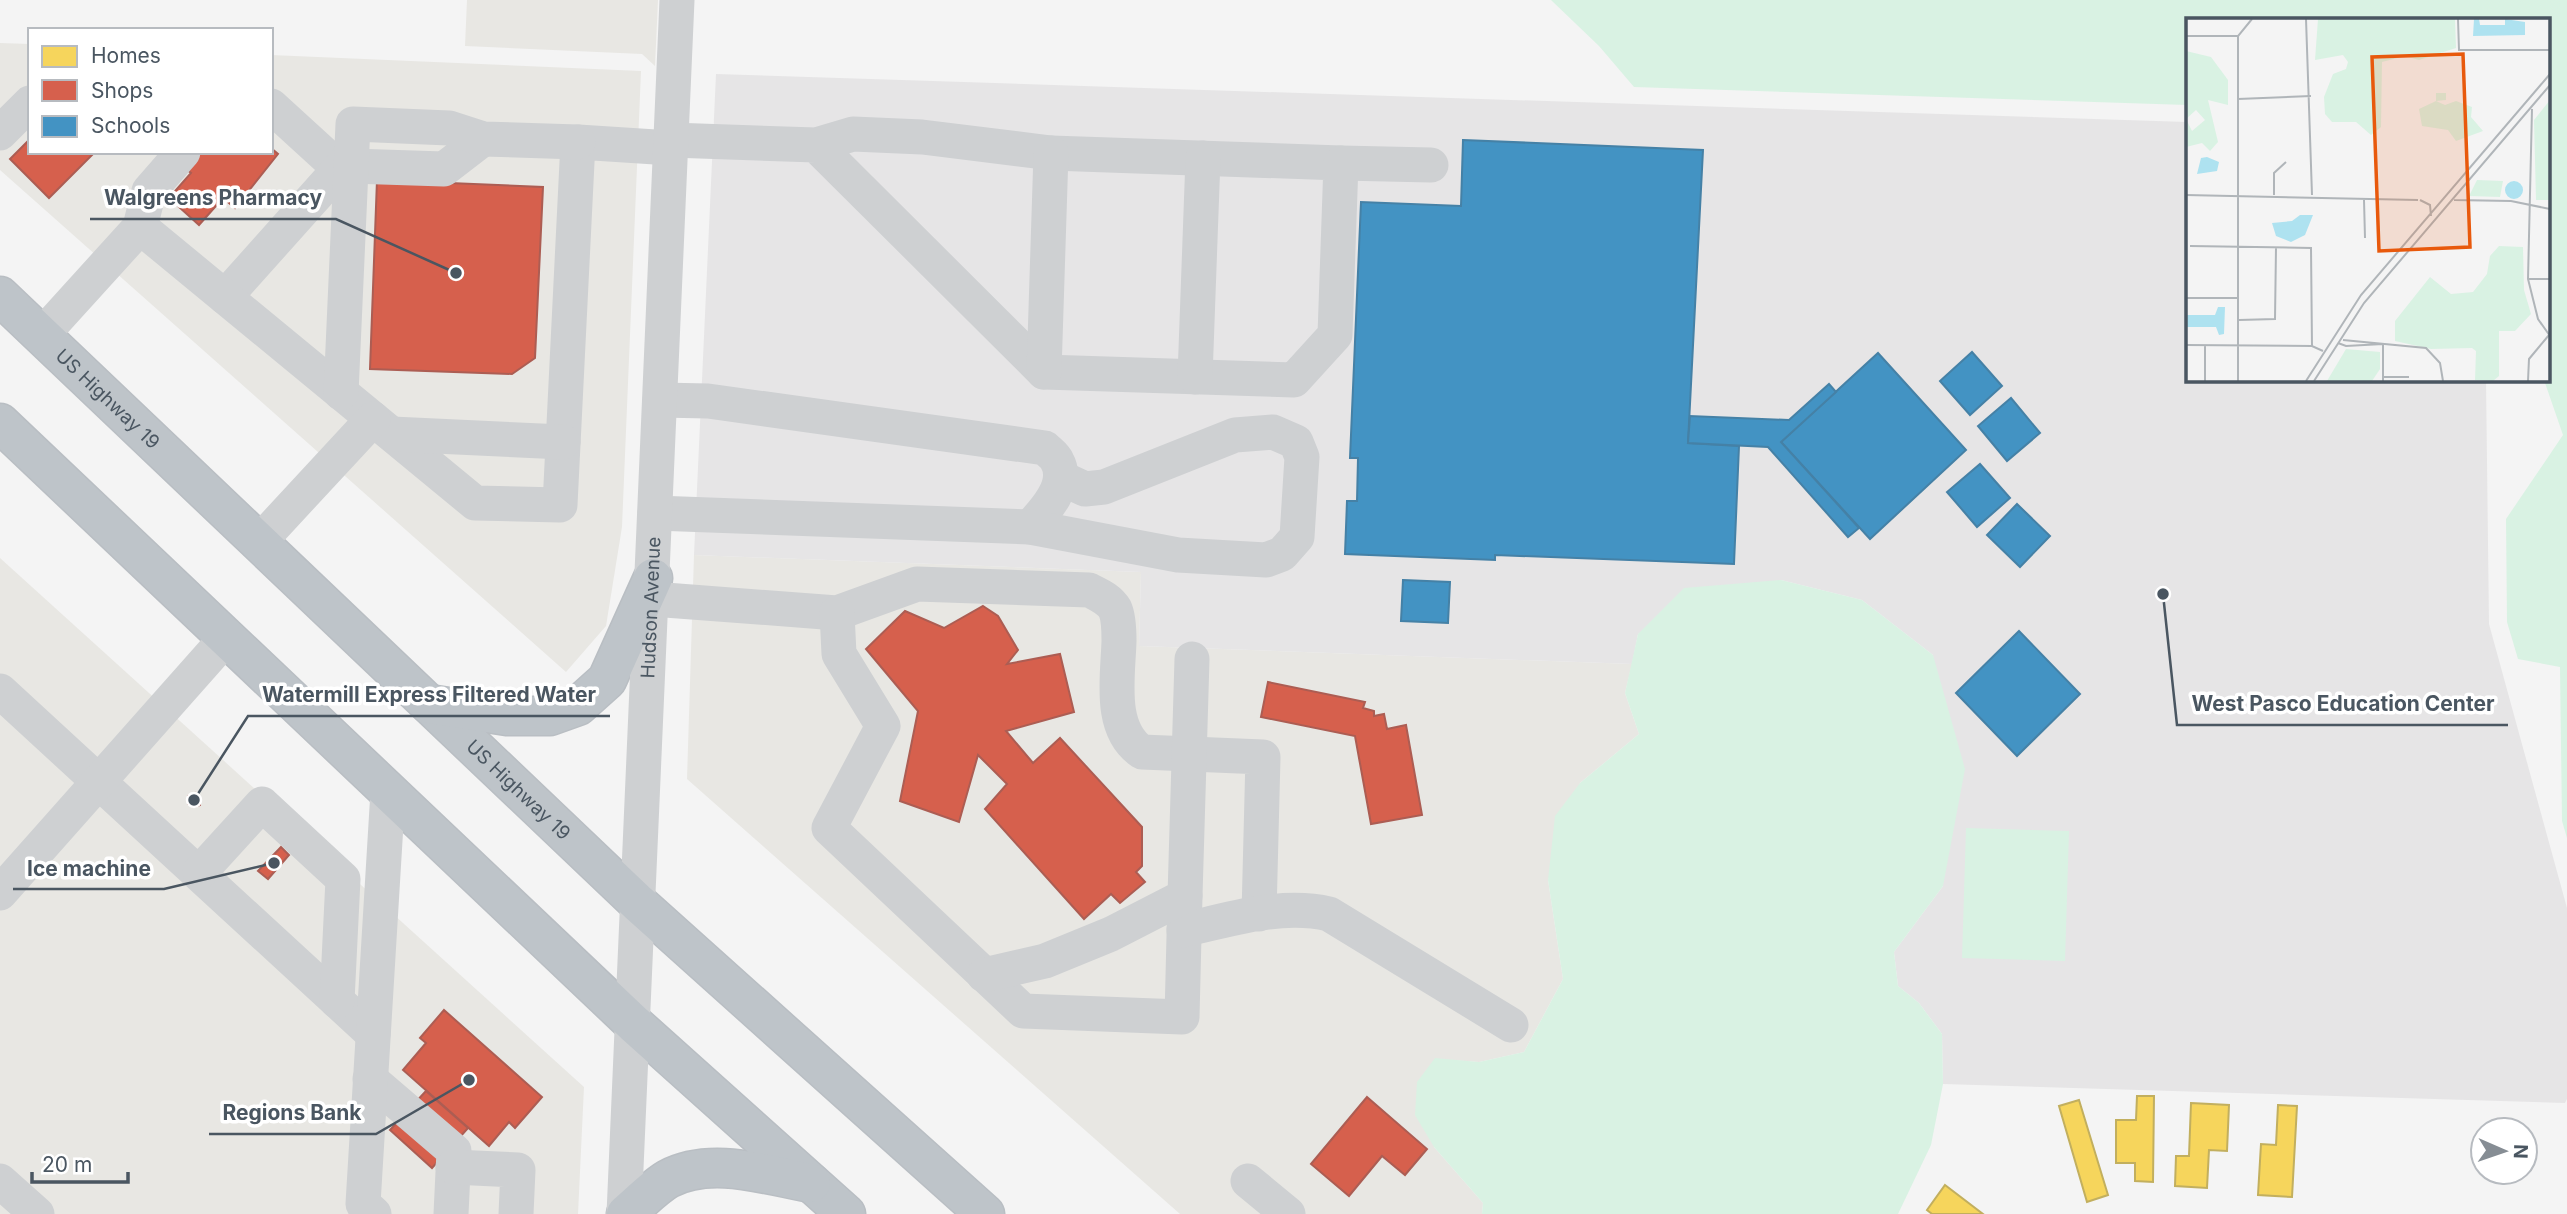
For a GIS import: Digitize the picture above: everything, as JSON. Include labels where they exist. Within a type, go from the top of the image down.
[{"type":"highway","name":"US Highway 19","points":[[0,296],[638,903],[985,1214]]},
{"type":"highway","points":[[0,423],[634,1024],[846,1214]]},
{"type":"highway","points":[[429,704],[507,716],[550,716],[578,705],[607,680],[652,588]]},
{"type":"highway","points":[[625,1214],[667,1180],[697,1169],[735,1169],[812,1184]]},
{"type":"street","name":"Hudson Avenue","points":[[625,1214],[677,0]]},
{"type":"street","points":[[0,133],[28,105]]},
{"type":"street","points":[[273,108],[347,163]]},
{"type":"street","points":[[341,393],[347,163],[353,124],[449,128],[483,139],[816,145],[853,134],[922,137],[1051,153],[1431,165]]},
{"type":"street","points":[[141,228],[475,503],[560,505],[578,142]]},
{"type":"street","points":[[816,145],[1044,372],[1294,380],[1335,335],[1341,163]]},
{"type":"street","points":[[1044,372],[1051,153]]},
{"type":"street","points":[[42,335],[141,228],[149,191],[181,154]]},
{"type":"street","points":[[1195,377],[1203,158]]},
{"type":"street","points":[[225,297],[347,163]]},
{"type":"street","points":[[660,400],[709,401],[1045,448],[1058,462],[1061,478],[1054,496],[1030,527]]},
{"type":"street","points":[[258,542],[382,426],[563,442]]},
{"type":"street","points":[[655,513],[1030,527],[1178,555],[1266,560],[1282,554],[1297,537],[1302,457],[1296,442],[1273,432],[1235,435],[1104,487],[1085,489],[1061,478]]},
{"type":"street","points":[[652,588],[837,613],[917,584],[1089,590],[1104,597],[1116,611],[1119,630],[1117,698],[1120,723],[1132,745],[1142,752],[1263,757],[1259,914]]},
{"type":"street","points":[[837,613],[839,654],[883,726],[828,828],[1023,1011],[1182,1017],[1192,659]]},
{"type":"street","points":[[0,893],[227,637]]},
{"type":"street","points":[[0,691],[200,872],[373,1034]]},
{"type":"street","points":[[374,1214],[363,1204],[388,791]]},
{"type":"street","points":[[200,872],[262,804],[343,879],[337,1001]]},
{"type":"street","points":[[984,975],[1045,961],[1111,934],[1185,913],[1259,914],[1310,909],[1329,914],[1511,1025]]},
{"type":"street","points":[[370,1079],[454,1151],[450,1214]]},
{"type":"street","points":[[453,1167],[518,1170],[516,1214]]},
{"type":"street","points":[[0,1181],[37,1214]]},
{"type":"street","points":[[1248,1181],[1288,1214]]},
{"type":"shaded area","points":[[467,0],[658,0],[655,66],[642,54],[465,46]]},
{"type":"shaded area","points":[[0,43],[28,44],[28,154],[273,154],[273,55],[641,71],[622,527],[606,626],[566,672],[0,170]]},
{"type":"shaded area","points":[[716,74],[2186,122],[2186,382],[2486,382],[2489,624],[2567,908],[2567,1099],[2565,1103],[1943,1084],[1942,1034],[1919,1003],[1898,986],[1894,952],[1943,886],[1933,655],[1862,600],[1781,580],[1638,634],[1632,664],[1139,646],[1141,572],[694,555]]},
{"type":"shaded area","points":[[694,555],[1141,572],[1139,646],[1632,664],[1625,693],[1639,734],[1580,783],[1548,880],[1563,979],[1524,1052],[1479,1062],[1435,1059],[1434,1147],[1483,1203],[1482,1214],[1180,1214],[687,779]]},
{"type":"shaded area","points":[[0,558],[584,1087],[578,1214],[0,1214]]},
{"type":"green space","points":[[1551,0],[2567,0],[2567,838],[2562,821],[2560,667],[2518,659],[2507,622],[2506,519],[2563,435],[2545,382],[2550,382],[2550,18],[2186,18],[2186,105],[1634,87],[1599,46]]},
{"type":"green space","points":[[1781,580],[1862,600],[1933,655],[1965,769],[1943,886],[1894,952],[1898,986],[1919,1003],[1942,1034],[1943,1084],[1931,1145],[1898,1214],[1482,1214],[1483,1203],[1434,1147],[1415,1115],[1417,1082],[1435,1058],[1479,1062],[1524,1052],[1563,979],[1548,880],[1555,816],[1580,783],[1639,734],[1625,693],[1638,634],[1684,588]]},
{"type":"green space","points":[[1966,828],[2069,831],[2065,961],[1962,958]]},
{"type":"building: Homes","points":[[2137,1096],[2154,1096],[2153,1182],[2135,1181],[2135,1163],[2116,1163],[2116,1120],[2136,1120]]},
{"type":"building: Homes","points":[[2079,1100],[2108,1195],[2087,1202],[2059,1106]]},
{"type":"building: Homes","points":[[2191,1103],[2229,1105],[2227,1151],[2209,1150],[2207,1188],[2175,1186],[2176,1156],[2189,1156]]},
{"type":"building: Homes","points":[[2278,1105],[2297,1106],[2292,1197],[2258,1195],[2261,1144],[2276,1145]]},
{"type":"building: Homes","points":[[1945,1185],[1983,1214],[1932,1214],[1927,1210]]},
{"type":"building: Shops","points":[[28,141],[28,154],[93,154],[49,198],[10,159]]},
{"type":"building: Shops","points":[[273,150],[278,154],[235,208],[223,198],[199,225],[169,198],[191,173],[186,169],[199,154],[273,154]]},
{"type":"building: Shops","points":[[377,180],[543,187],[535,358],[512,374],[370,369]]},
{"type":"building: Shops","points":[[983,606],[998,616],[1018,650],[1007,664],[1060,654],[1074,712],[1006,731],[1033,763],[1060,738],[1142,827],[1142,866],[1136,872],[1145,882],[1120,903],[1111,894],[1084,919],[985,809],[1007,784],[978,755],[959,822],[900,801],[918,711],[866,649],[905,611],[944,628]]},
{"type":"building: Shops","points":[[1268,682],[1365,702],[1363,708],[1374,711],[1374,716],[1384,714],[1387,729],[1406,725],[1422,815],[1371,824],[1355,736],[1261,717]]},
{"type":"building: Shops","points":[[195,793],[200,797],[200,805],[194,807],[188,804],[188,796]]},
{"type":"building: Shops","points":[[281,847],[289,855],[268,879],[258,871]]},
{"type":"building: Shops","points":[[444,1010],[542,1097],[515,1128],[509,1122],[489,1146],[403,1070],[426,1043],[420,1038]]},
{"type":"building: Shops","points":[[426,1091],[468,1128],[432,1168],[390,1130]]},
{"type":"building: Shops","points":[[1367,1097],[1427,1149],[1405,1175],[1382,1156],[1349,1196],[1311,1164]]},
{"type":"building: Schools","points":[[1463,140],[1703,150],[1688,443],[1739,446],[1734,564],[1495,555],[1495,560],[1345,554],[1347,501],[1357,501],[1358,458],[1350,458],[1361,202],[1461,206]]},
{"type":"building: Schools","points":[[1972,352],[2002,386],[1970,415],[1940,381]]},
{"type":"building: Schools","points":[[1878,353],[1966,450],[1870,539],[1781,442]]},
{"type":"building: Schools","points":[[1829,384],[1836,392],[1781,442],[1859,528],[1848,537],[1768,447],[1688,443],[1690,416],[1789,420]]},
{"type":"building: Schools","points":[[2011,398],[2040,433],[2007,461],[1978,426]]},
{"type":"building: Schools","points":[[1980,464],[2010,498],[1977,527],[1947,492]]},
{"type":"building: Schools","points":[[2017,504],[2050,536],[2020,567],[1987,535]]},
{"type":"building: Schools","points":[[1403,580],[1450,582],[1448,623],[1401,621]]},
{"type":"building: Schools","points":[[2019,631],[2080,694],[2017,756],[1956,693]]},
{"type":"place","name":"Walgreens Pharmacy","points":[[456,273]]},
{"type":"place","name":"West Pasco Education Center","points":[[2163,594]]},
{"type":"place","name":"Watermill Express Filtered Water","points":[[194,800]]},
{"type":"place","name":"Ice machine","points":[[274,863]]},
{"type":"place","name":"Regions Bank","points":[[469,1080]]}]
